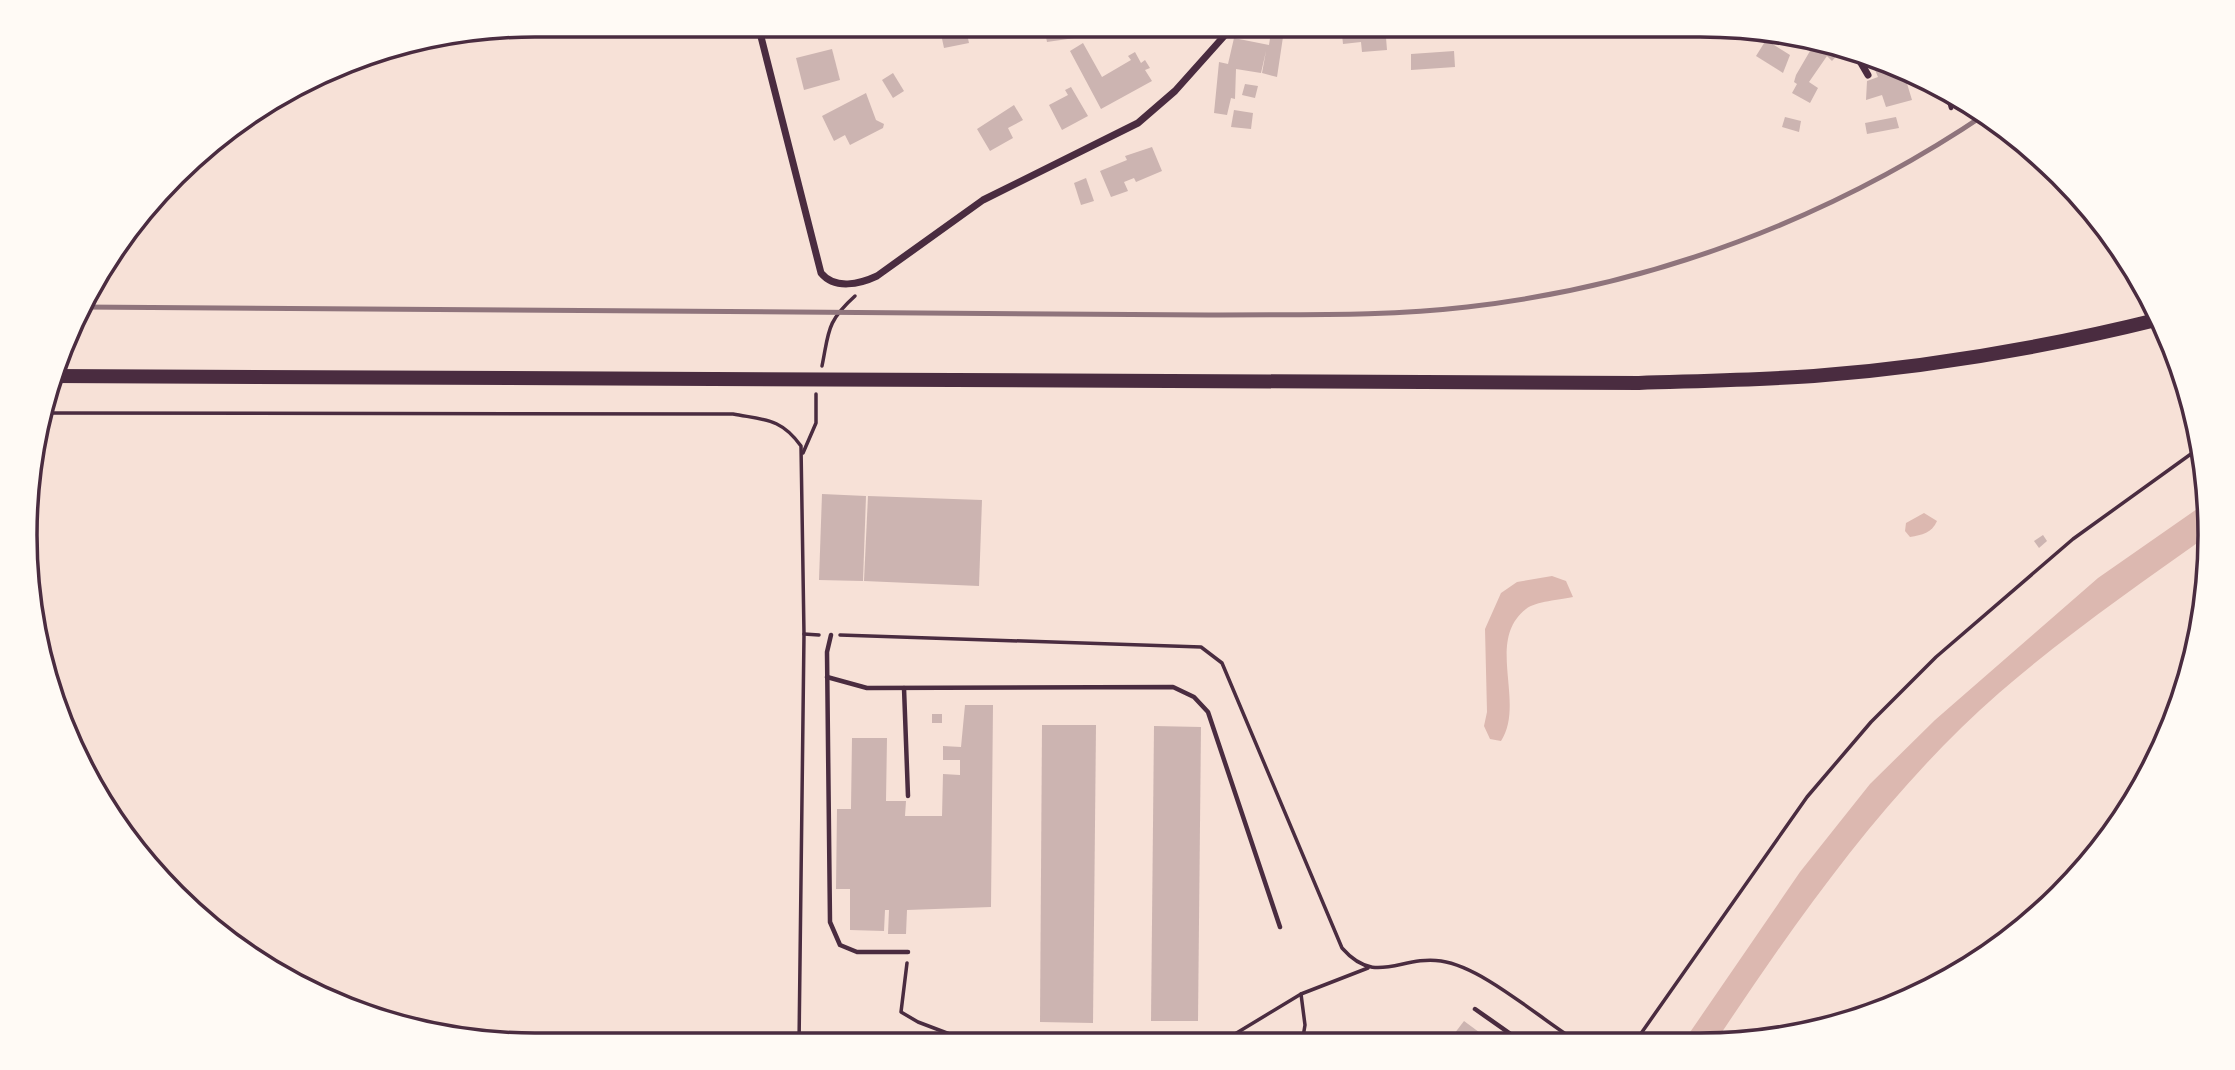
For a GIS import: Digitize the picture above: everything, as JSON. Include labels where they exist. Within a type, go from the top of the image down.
[{"type":"main road","points":[[63,376],[1545,385],[1739,380],[1815,376],[1969,357],[2150,321]]},
{"type":"street","points":[[761,37],[821,273],[832,282],[847,284],[863,283],[877,276],[983,200],[1138,123],[1175,91],[1223,37]]},
{"type":"street","points":[[1861,64],[1868,75]]},
{"type":"lane","points":[[831,635],[827,677],[830,922],[839,945],[858,952],[908,952]]},
{"type":"lane","points":[[827,677],[867,688],[1173,687],[1194,697],[1208,712],[1280,927]]},
{"type":"lane","points":[[904,688],[908,796]]},
{"type":"lane","points":[[1475,1009],[1509,1033]]},
{"type":"path","points":[[801,455],[817,423],[815,400],[824,340],[831,324],[848,302],[877,276]]},
{"type":"path","points":[[52,413],[733,414],[778,422],[792,433],[801,446],[804,634],[799,1033]]},
{"type":"path","points":[[1641,1033],[1807,797],[1871,722],[1936,657],[2073,539],[2191,454]]},
{"type":"path","points":[[804,634],[1166,644],[1201,648],[1212,654],[1222,663],[1342,948],[1352,960],[1368,968]]},
{"type":"path","points":[[908,952],[901,1012],[918,1023],[946,1033]]},
{"type":"path","points":[[1238,1033],[1301,994],[1368,968],[1440,961],[1470,970],[1564,1033]]},
{"type":"path","points":[[1301,994],[1304,1033]]},
{"type":"shaded area","points":[[2197,509],[2198,543],[2050,651],[1958,731],[1881,814],[1846,858],[1722,1032],[1689,1033],[1800,872],[1870,784],[1935,720],[2098,578]]},
{"type":"shaded area","points":[[1924,513],[1937,521],[1935,525],[1926,533],[1910,537],[1905,531],[1906,523]]},
{"type":"shaded area","points":[[1552,576],[1566,581],[1573,597],[1530,606],[1514,622],[1508,638],[1507,655],[1510,708],[1508,725],[1501,741],[1490,739],[1484,726],[1487,712],[1485,629],[1501,593],[1517,582]]},
{"type":"building","points":[[942,37],[968,37],[969,43],[944,48]]},
{"type":"building","points":[[1046,37],[1081,37],[1047,42]]},
{"type":"building","points":[[1270,37],[1283,37],[1277,77],[1262,73],[1266,51],[1261,73],[1236,69],[1235,99],[1231,98],[1227,115],[1214,113],[1219,62],[1228,64],[1234,38],[1269,45]]},
{"type":"building","points":[[1342,37],[1386,37],[1387,50],[1362,52],[1361,42],[1343,44]]},
{"type":"building","points":[[1765,41],[1790,55],[1783,73],[1756,56]]},
{"type":"building","points":[[1083,43],[1102,77],[1131,60],[1128,56],[1135,52],[1141,63],[1145,60],[1150,68],[1145,70],[1152,81],[1101,109],[1070,51]]},
{"type":"building","points":[[832,49],[840,80],[804,90],[796,58]]},
{"type":"building","points":[[1807,49],[1836,56],[1832,61],[1827,56],[1809,82],[1818,88],[1810,103],[1792,93],[1797,84],[1794,82],[1796,75],[1810,51]]},
{"type":"building","points":[[1454,51],[1455,67],[1411,70],[1411,54]]},
{"type":"building","points":[[1874,69],[1907,82],[1912,100],[1886,107],[1882,95],[1866,100],[1867,81],[1878,77]]},
{"type":"building","points":[[893,73],[904,91],[893,98],[882,80]]},
{"type":"building","points":[[1245,84],[1258,86],[1255,98],[1242,95]]},
{"type":"building","points":[[1071,87],[1088,116],[1062,130],[1049,105],[1068,95],[1065,90]]},
{"type":"building","points":[[866,93],[876,120],[884,124],[883,128],[850,145],[845,135],[834,141],[822,116]]},
{"type":"building","points":[[1014,105],[1023,120],[1008,128],[1013,138],[990,151],[977,129]]},
{"type":"building","points":[[1234,110],[1253,113],[1251,129],[1231,127]]},
{"type":"building","points":[[1785,117],[1801,121],[1799,132],[1782,127]]},
{"type":"building","points":[[1896,117],[1899,128],[1867,134],[1865,123]]},
{"type":"building","points":[[1152,147],[1162,171],[1136,182],[1134,178],[1124,182],[1128,191],[1111,197],[1100,171],[1127,160],[1125,156]]},
{"type":"building","points":[[1086,178],[1094,201],[1081,205],[1074,183]]},
{"type":"building","points":[[822,494],[866,496],[863,581],[819,580]]},
{"type":"building","points":[[868,496],[982,500],[979,586],[864,581]]},
{"type":"building","points":[[2043,535],[2047,541],[2039,548],[2034,541]]},
{"type":"building","points":[[965,705],[993,705],[991,907],[907,910],[906,934],[888,934],[889,910],[885,910],[884,931],[850,930],[850,889],[836,889],[837,809],[851,809],[852,738],[887,738],[886,801],[906,801],[905,816],[942,816],[943,774],[960,775],[960,760],[943,760],[943,746],[961,747]]},
{"type":"building","points":[[932,714],[942,714],[942,723],[932,723]]},
{"type":"building","points":[[1042,725],[1096,725],[1093,1023],[1040,1022]]},
{"type":"building","points":[[1154,726],[1201,727],[1198,1021],[1151,1021]]},
{"type":"building","points":[[1464,1021],[1480,1033],[1455,1033]]},
{"type":"railway","points":[[92,307],[1208,315],[1370,314],[1467,307],[1605,283],[1739,242],[1867,185],[1976,120]]}]
